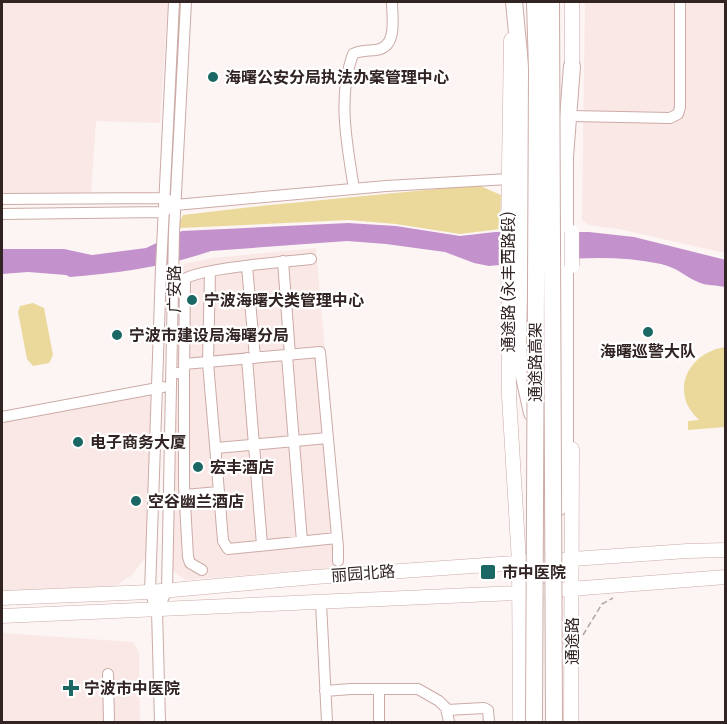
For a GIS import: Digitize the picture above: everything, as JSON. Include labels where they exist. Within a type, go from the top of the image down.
[{"type":"highway","points":[[513,2],[523,95],[518,349],[534,426]]},
{"type":"highway","name":"通途路高架","points":[[534,723],[537,70],[535,2]]},
{"type":"highway","name":"通途路高架","points":[[551,2],[554,723]]},
{"type":"highway","points":[[555,544],[565,452],[566,157],[572,66]]},
{"type":"main road","name":"通途路 (永丰西路段)","points":[[513,2],[508,232],[509,396],[519,562]]},
{"type":"main road","points":[[572,2],[572,559]]},
{"type":"main road","name":"丽园北路","points":[[2,598],[167,591],[315,577],[519,562],[726,550]]},
{"type":"main road","name":"通途路","points":[[571,723],[572,559]]},
{"type":"main road","points":[[519,562],[520,723]]},
{"type":"main road","name":"丽园北路","points":[[2,616],[518,593],[726,577]]},
{"type":"street","name":"广安路","points":[[160,723],[157,610],[150,592],[162,233],[174,2]]},
{"type":"street","name":"广安路","points":[[157,610],[167,591],[172,387],[180,370],[174,232],[186,2]]},
{"type":"street","points":[[354,189],[346,135],[344,104],[346,83],[353,54],[360,50],[377,50],[390,43],[392,2]]},
{"type":"street","points":[[572,116],[670,118],[678,114],[680,107],[680,2]]},
{"type":"street","points":[[2,214],[164,212],[175,205],[354,189],[509,179]]},
{"type":"street","points":[[2,199],[164,198],[175,205]]},
{"type":"street","points":[[202,570],[190,563],[188,557],[184,495],[180,370],[185,279],[189,275],[311,259]]},
{"type":"street","points":[[283,261],[302,542]]},
{"type":"street","points":[[247,266],[262,545]]},
{"type":"street","points":[[210,272],[208,363],[225,547],[228,549],[337,538]]},
{"type":"street","points":[[180,370],[208,363],[320,352],[338,561]]},
{"type":"street","points":[[2,417],[172,387]]},
{"type":"street","points":[[216,448],[328,438]]},
{"type":"street","points":[[184,495],[219,492]]},
{"type":"street","points":[[321,603],[327,723]]},
{"type":"street","points":[[108,674],[109,723]]},
{"type":"street","points":[[379,689],[379,723]]},
{"type":"street","points":[[325,692],[418,689],[439,700],[447,710],[449,723]]},
{"type":"street","points":[[447,710],[484,708],[488,710],[489,723]]},
{"type":"path","points":[[583,635],[602,604],[617,595]]},
{"type":"shaded area","points":[[2,2],[168,2],[160,123],[96,121],[91,195],[2,195]]},
{"type":"shaded area","points":[[585,2],[725,2],[725,253],[619,229],[589,225],[582,220]]},
{"type":"shaded area","points":[[478,185],[501,195],[500,229],[460,234],[396,224],[349,220],[180,228],[179,223],[183,215]]},
{"type":"shaded area","points":[[348,223],[396,226],[460,236],[495,232],[589,232],[634,237],[726,260],[725,287],[701,283],[667,266],[640,260],[597,258],[489,266],[445,252],[347,241],[211,251],[159,265],[70,277],[28,272],[2,274],[2,249],[64,249],[92,255],[146,248],[182,231]]},
{"type":"shaded area","points":[[316,248],[344,567],[185,580],[172,570],[180,278],[184,264],[213,258]]},
{"type":"shaded area","points":[[33,303],[44,308],[53,355],[49,363],[33,366],[27,359],[18,312],[20,306]]},
{"type":"shaded area","points":[[725,347],[725,427],[688,430],[688,421],[699,420],[685,398],[686,376],[701,357]]},
{"type":"shaded area","points":[[153,395],[146,557],[132,575],[114,587],[2,595],[2,420]]},
{"type":"shaded area","name":"宁波市中医院","points":[[2,633],[133,642],[139,653],[140,722],[2,722]]},
{"type":"place","name":"海曙公安分局执法办案管理中心","points":[[213,77]]},
{"type":"place","name":"宁波海曙犬类管理中心","points":[[192,300]]},
{"type":"place","name":"海曙巡警大队","points":[[648,332]]},
{"type":"place","name":"宁波市建设局海曙分局","points":[[117,335]]},
{"type":"place","name":"电子商务大厦","points":[[78,442]]},
{"type":"place","name":"宏丰酒店","points":[[198,467]]},
{"type":"place","name":"空谷幽兰酒店","points":[[136,501]]},
{"type":"place","name":"市中医院","points":[[488,572]]},
{"type":"place","name":"宁波市中医院","points":[[71,688]]}]
